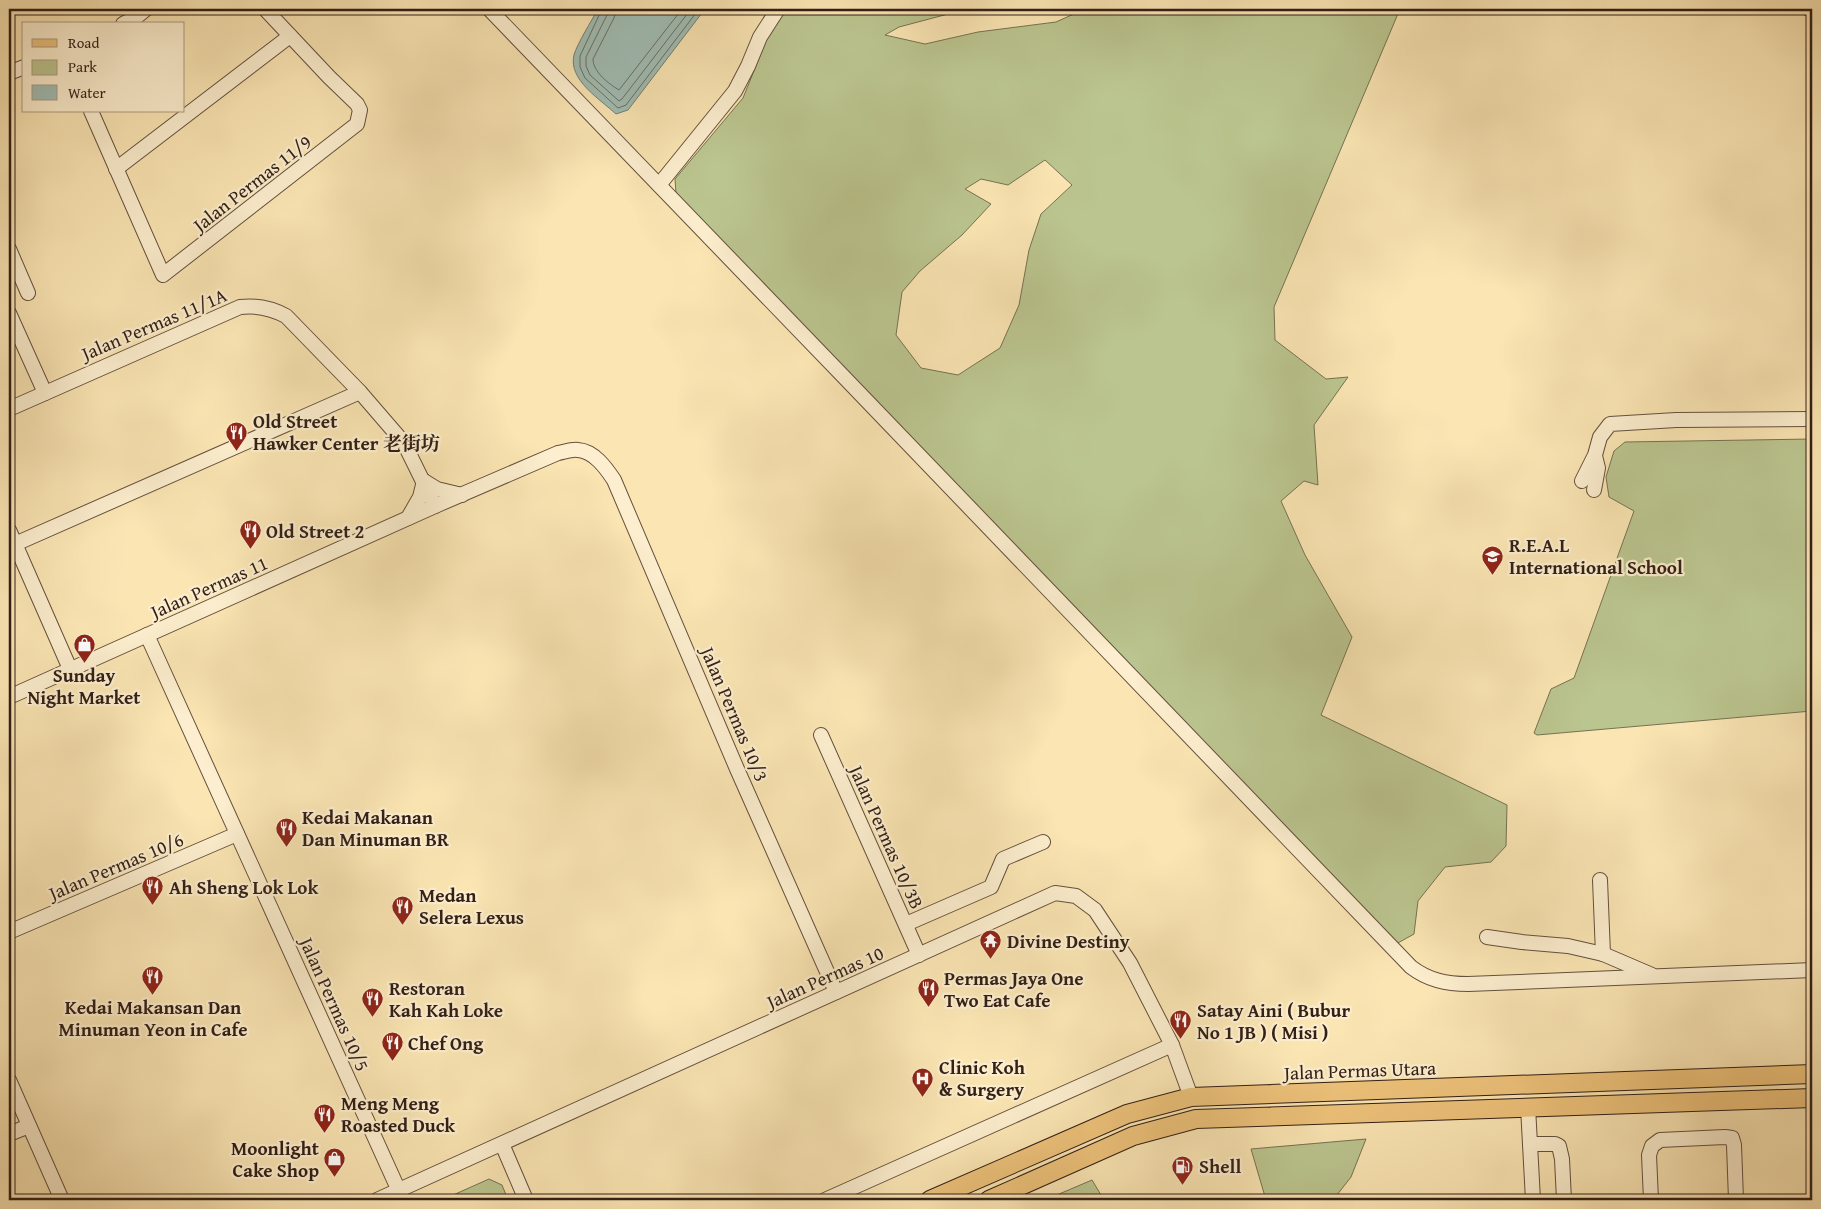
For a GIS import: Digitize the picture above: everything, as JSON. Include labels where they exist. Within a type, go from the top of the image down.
[{"type":"main road","name":"Jalan Permas Utara","points":[[930,1200],[954,1195],[1127,1114],[1191,1097],[1812,1074]]},
{"type":"main road","points":[[989,1200],[1133,1136],[1196,1119],[1812,1098]]},
{"type":"street","points":[[127,22],[146,9]]},
{"type":"street","points":[[91,112],[116,169],[290,36],[265,9]]},
{"type":"street","points":[[488,9],[1411,967],[1423,976],[1453,984],[1812,970]]},
{"type":"street","points":[[659,185],[735,91],[760,38],[778,9]]},
{"type":"street","name":"Jalan Permas 11/9","points":[[116,169],[163,275],[357,124],[360,110],[357,104],[290,36]]},
{"type":"street","points":[[9,73],[22,68]]},
{"type":"street","points":[[9,249],[28,293]]},
{"type":"street","name":"Jalan Permas 11/1A","points":[[9,409],[240,307],[252,306],[275,310],[286,316],[360,392],[404,443],[435,506]]},
{"type":"street","points":[[9,313],[45,392]]},
{"type":"street","points":[[15,544],[360,392]]},
{"type":"street","points":[[1582,481],[1595,455],[1600,437],[1605,428],[1610,424],[1676,420],[1812,419]]},
{"type":"street","name":"Jalan Permas 11","points":[[9,697],[462,494],[558,453],[579,450],[592,455]]},
{"type":"street","name":"Jalan Permas 10/3","points":[[592,455],[606,467],[614,480],[737,768],[836,992]]},
{"type":"street","points":[[1594,490],[1598,468],[1595,455]]},
{"type":"street","points":[[408,518],[420,498],[424,481],[437,489],[462,494]]},
{"type":"street","points":[[9,530],[70,669]]},
{"type":"street","name":"Jalan Permas 10/5","points":[[148,635],[399,1191]]},
{"type":"street","name":"Jalan Permas 10/3B","points":[[821,735],[919,955]]},
{"type":"street","name":"Jalan Permas 10/6","points":[[9,932],[237,834]]},
{"type":"street","points":[[906,924],[991,887],[1003,859],[1043,842]]},
{"type":"street","points":[[1600,880],[1603,954]]},
{"type":"street","name":"Jalan Permas 10","points":[[377,1200],[1055,893],[1076,896],[1095,910],[1130,962],[1172,1045],[1191,1097]]},
{"type":"street","points":[[1487,937],[1568,946],[1603,954],[1655,976]]},
{"type":"street","points":[[825,1200],[1172,1045]]},
{"type":"street","points":[[9,1080],[62,1200]]},
{"type":"street","points":[[1528,1107],[1533,1200]]},
{"type":"street","points":[[9,1134],[29,1126]]},
{"type":"street","points":[[1650,1200],[1649,1155],[1652,1146],[1660,1140],[1724,1137],[1732,1138],[1734,1145],[1736,1200]]},
{"type":"street","points":[[502,1144],[526,1200]]},
{"type":"street","points":[[1530,1144],[1555,1144],[1559,1146],[1562,1159],[1564,1200]]},
{"type":"green space","points":[[779,9],[967,9],[899,27],[885,35],[925,44],[978,32],[1056,22],[1085,9],[1400,9],[1274,307],[1275,340],[1326,379],[1348,377],[1314,425],[1318,485],[1304,481],[1281,501],[1305,555],[1352,637],[1321,715],[1507,805],[1506,846],[1491,862],[1445,867],[1418,901],[1414,934],[1396,944],[676,193],[675,179],[743,98]],"holes":[[[1045,160],[1072,185],[1041,214],[1029,250],[1019,305],[1000,348],[958,375],[921,368],[896,335],[902,292],[920,271],[962,235],[991,204],[965,189],[981,179],[1008,185]]]},
{"type":"green space","points":[[1790,9],[1812,9],[1812,18]]},
{"type":"green space","points":[[1812,439],[1812,711],[1537,735],[1534,733],[1551,689],[1574,678],[1634,511],[1609,497],[1606,477],[1614,451],[1625,442]]},
{"type":"green space","points":[[1366,1139],[1351,1177],[1333,1200],[1266,1200],[1251,1149]]},
{"type":"green space","points":[[489,1179],[502,1185],[508,1200],[442,1200]]},
{"type":"green space","points":[[1092,1180],[1104,1200],[1045,1200]]},
{"type":"water","points":[[598,9],[705,9],[628,110],[616,114],[580,81],[573,64],[574,55],[581,39]]},
{"type":"place","name":"Old Street Hawker Center 老街坊","points":[[237,451]]},
{"type":"place","name":"Old Street 2","points":[[250,550]]},
{"type":"place","name":"R.E.A.L International School","points":[[1493,575]]},
{"type":"place","name":"Sunday Night Market","points":[[84,663]]},
{"type":"place","name":"Kedai Makanan Dan Minuman BR","points":[[286,847]]},
{"type":"place","name":"Ah Sheng Lok Lok","points":[[153,906]]},
{"type":"place","name":"Medan Selera Lexus","points":[[403,925]]},
{"type":"place","name":"Divine Destiny","points":[[991,960]]},
{"type":"place","name":"Kedai Makansan Dan Minuman Yeon in Cafe","points":[[153,995]]},
{"type":"place","name":"Permas Jaya One Two Eat Cafe","points":[[928,1008]]},
{"type":"place","name":"Restoran Kah Kah Loke","points":[[373,1018]]},
{"type":"place","name":"Satay Aini ( Bubur No 1 JB ) ( Misi )","points":[[1181,1040]]},
{"type":"place","name":"Chef Ong","points":[[392,1062]]},
{"type":"place","name":"Clinic Koh & Surgery","points":[[923,1097]]},
{"type":"place","name":"Meng Meng Roasted Duck","points":[[325,1133]]},
{"type":"place","name":"Moonlight Cake Shop","points":[[335,1178]]},
{"type":"place","name":"Shell","points":[[1183,1185]]}]
